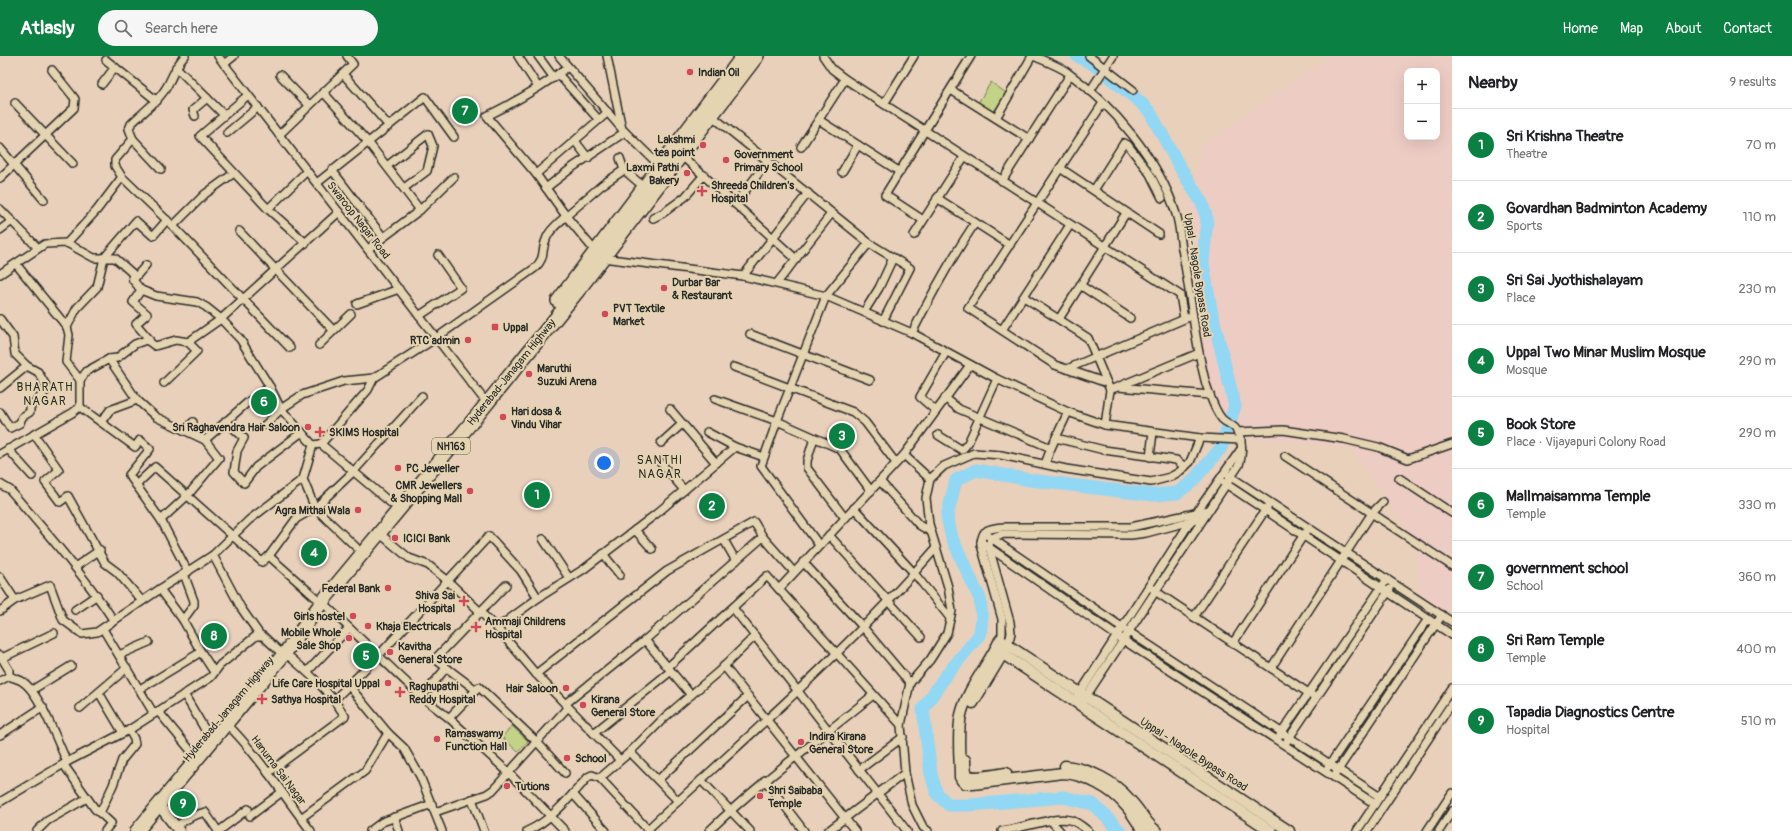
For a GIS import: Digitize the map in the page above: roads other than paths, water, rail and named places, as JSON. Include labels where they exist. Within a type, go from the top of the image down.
[{"type":"highway","name":"Hyderabad-Janagam Highway","points":[[137,831],[227,724],[282,652],[356,547],[392,504],[482,409],[599,255],[644,187],[743,56]]},
{"type":"highway","name":"Hyderabad-Janagam Highway","points":[[318,600],[379,533],[422,474],[482,397],[556,305],[682,156],[757,56]]},
{"type":"highway","name":"Hyderabad-Janagam Highway","points":[[126,831],[191,751],[282,652]]},
{"type":"street","points":[[161,169],[132,139],[129,126],[157,100],[169,84],[176,67],[185,56]]},
{"type":"street","name":"Swaroop Nagar Road","points":[[218,56],[482,397]]},
{"type":"street","points":[[224,64],[234,56]]},
{"type":"street","points":[[279,135],[322,92],[353,64],[347,56]]},
{"type":"street","points":[[518,56],[538,87]]},
{"type":"street","points":[[538,56],[599,120]]},
{"type":"street","points":[[558,56],[623,131],[660,166]]},
{"type":"street","points":[[607,56],[623,131]]},
{"type":"street","points":[[823,56],[832,69],[845,79],[1036,204],[1180,295],[1184,318]]},
{"type":"street","points":[[884,104],[914,56]]},
{"type":"street","points":[[923,220],[885,195],[972,56]]},
{"type":"street","points":[[996,118],[1033,56]]},
{"type":"street","name":"Uppal - Nagole Bypass Road","points":[[1033,56],[1070,75],[1102,103],[1125,127],[1154,165],[1169,192],[1177,215],[1198,353],[1210,395],[1217,412],[1223,420],[1236,429]]},
{"type":"street","points":[[1089,56],[1133,90]]},
{"type":"street","points":[[1090,92],[1113,56]]},
{"type":"street","points":[[106,60],[157,100]]},
{"type":"street","points":[[102,84],[115,67]]},
{"type":"street","points":[[176,67],[224,115]]},
{"type":"street","points":[[568,67],[517,101],[487,116],[536,174],[566,216],[599,255],[743,276],[826,296],[912,333],[997,379],[1068,412],[1105,425],[1200,438],[1241,440]]},
{"type":"street","points":[[0,178],[74,108],[75,103],[72,95],[52,70]]},
{"type":"street","points":[[343,74],[389,126]]},
{"type":"street","points":[[280,75],[309,105]]},
{"type":"street","points":[[1002,182],[1070,75]]},
{"type":"street","points":[[801,147],[845,79]]},
{"type":"street","points":[[951,90],[1029,139]]},
{"type":"street","points":[[322,92],[368,142],[420,210]]},
{"type":"street","points":[[248,95],[200,136],[268,209],[306,243]]},
{"type":"street","points":[[317,183],[425,97],[454,137]]},
{"type":"street","points":[[195,116],[193,110],[207,98]]},
{"type":"street","points":[[15,102],[73,164]]},
{"type":"street","points":[[1102,103],[968,308],[1055,365],[1111,387],[1210,395]]},
{"type":"street","points":[[227,133],[258,108]]},
{"type":"street","points":[[536,174],[608,112]]},
{"type":"street","points":[[712,116],[732,135],[768,161],[808,193],[831,214],[869,243],[910,268],[883,321]]},
{"type":"street","points":[[819,120],[900,172]]},
{"type":"street","points":[[546,188],[623,131]]},
{"type":"street","points":[[387,166],[428,134],[433,146],[427,171],[404,188]]},
{"type":"street","points":[[132,139],[114,163],[122,177],[244,298],[290,348]]},
{"type":"street","points":[[575,141],[588,158]]},
{"type":"street","points":[[1094,190],[1124,143],[1128,145],[1150,174],[1162,198]]},
{"type":"street","points":[[842,172],[858,145]]},
{"type":"street","points":[[0,148],[44,200]]},
{"type":"street","points":[[682,156],[701,171],[734,204],[796,259]]},
{"type":"street","points":[[914,236],[964,157]]},
{"type":"street","points":[[620,158],[624,170],[644,187]]},
{"type":"street","points":[[734,204],[768,161]]},
{"type":"street","points":[[1060,168],[1159,234]]},
{"type":"street","points":[[332,170],[383,237]]},
{"type":"street","points":[[265,425],[281,409],[302,395],[344,381],[374,378],[436,338],[535,268],[542,260],[543,248],[550,230],[602,185],[624,170]]},
{"type":"street","points":[[268,209],[307,171]]},
{"type":"street","points":[[653,218],[663,213],[685,197],[701,171]]},
{"type":"street","points":[[173,226],[205,194],[234,173]]},
{"type":"street","points":[[67,243],[97,210],[122,177]]},
{"type":"street","points":[[368,249],[420,210],[454,177]]},
{"type":"street","points":[[743,276],[808,193]]},
{"type":"street","points":[[937,198],[1010,245]]},
{"type":"street","points":[[0,209],[38,248]]},
{"type":"street","points":[[188,342],[221,319],[339,212]]},
{"type":"street","points":[[1059,320],[1126,213]]},
{"type":"street","points":[[777,283],[831,214]]},
{"type":"street","points":[[67,327],[77,308],[97,287],[104,258],[136,221],[153,236],[167,220]]},
{"type":"street","points":[[0,230],[12,221]]},
{"type":"street","points":[[912,333],[930,295],[975,223]]},
{"type":"street","points":[[1002,330],[1070,225]]},
{"type":"street","points":[[239,231],[333,330]]},
{"type":"street","points":[[0,274],[45,244],[67,243],[89,256],[115,258],[132,273],[133,280],[141,290],[156,296],[197,302],[221,319],[240,339],[270,387],[281,409],[313,445]]},
{"type":"street","points":[[819,545],[761,466],[776,421],[826,296],[869,243]]},
{"type":"street","points":[[419,316],[461,288],[438,255]]},
{"type":"street","points":[[864,312],[893,258]]},
{"type":"street","points":[[16,264],[67,327],[69,335],[66,362],[80,380]]},
{"type":"street","points":[[133,280],[146,266]]},
{"type":"street","points":[[1080,285],[1130,318]]},
{"type":"street","points":[[357,304],[399,289]]},
{"type":"street","points":[[141,290],[133,302],[147,314],[136,324],[149,339],[148,341],[155,346],[176,340],[188,342],[197,351],[164,382]]},
{"type":"street","points":[[1024,297],[1088,338],[1111,387],[1105,425]]},
{"type":"street","points":[[319,345],[351,314]]},
{"type":"street","points":[[1067,369],[1193,315]]},
{"type":"street","points":[[0,319],[13,337],[15,354],[27,366],[38,372],[48,389],[30,407],[30,412],[22,417],[20,422],[10,428],[0,412]]},
{"type":"street","points":[[750,334],[870,380]]},
{"type":"street","points":[[0,454],[72,414],[80,406],[80,380],[87,371],[109,359],[117,358],[135,344],[149,339]]},
{"type":"street","points":[[936,411],[920,397],[946,352]]},
{"type":"street","points":[[1111,387],[1198,353]]},
{"type":"street","points":[[109,359],[137,400],[157,418],[205,440],[219,458],[188,495],[161,520]]},
{"type":"street","points":[[779,589],[904,455],[970,365]]},
{"type":"street","points":[[0,388],[27,366]]},
{"type":"street","points":[[734,368],[852,412],[865,422],[896,463]]},
{"type":"street","points":[[313,445],[321,444],[368,390],[374,378]]},
{"type":"street","points":[[928,831],[923,827],[912,805],[904,772],[903,737],[901,725],[910,683],[930,660],[947,633],[952,611],[948,587],[931,532],[926,498],[930,479],[968,443],[997,379]]},
{"type":"street","points":[[205,440],[248,402],[270,387]]},
{"type":"street","points":[[136,485],[155,467],[262,562],[269,556],[296,519],[315,508],[354,471],[422,396]]},
{"type":"street","points":[[946,398],[959,409],[1051,448]]},
{"type":"street","points":[[715,399],[776,421],[840,449],[870,490]]},
{"type":"street","points":[[101,422],[110,410],[137,400]]},
{"type":"street","points":[[80,406],[134,447],[140,440],[150,449],[129,475],[161,520],[186,573],[194,605],[183,620]]},
{"type":"street","points":[[670,409],[716,463]]},
{"type":"street","points":[[1045,464],[1068,412]]},
{"type":"street","points":[[226,421],[244,438],[237,451],[234,472],[244,483],[256,467],[302,432]]},
{"type":"street","points":[[185,431],[194,422]]},
{"type":"street","points":[[661,443],[682,424]]},
{"type":"street","points":[[1077,704],[1153,588],[1239,465],[1243,455],[1241,440],[1236,429],[1283,430],[1344,439],[1378,447],[1408,459],[1452,444]]},
{"type":"street","points":[[707,432],[735,447],[764,457]]},
{"type":"street","points":[[1150,457],[1153,432]]},
{"type":"street","points":[[34,434],[59,470],[45,482],[60,502],[68,496],[100,550],[105,563],[117,572],[142,601]]},
{"type":"street","points":[[938,435],[962,450]]},
{"type":"street","points":[[814,438],[807,461],[807,468],[845,518]]},
{"type":"street","points":[[1056,438],[1104,450],[1176,460],[1185,467]]},
{"type":"street","points":[[944,466],[974,453],[1001,455],[1151,482],[1170,477],[1185,467],[1190,462],[1200,438]]},
{"type":"street","points":[[321,444],[392,504]]},
{"type":"street","points":[[0,610],[15,600],[50,585],[63,620],[82,634],[90,634],[103,628],[213,555],[249,520],[303,479],[313,445]]},
{"type":"street","points":[[497,628],[636,530],[735,447]]},
{"type":"street","points":[[8,449],[32,476]]},
{"type":"street","points":[[1153,588],[1196,513],[1241,449]]},
{"type":"street","points":[[962,450],[963,458]]},
{"type":"street","points":[[904,455],[930,479]]},
{"type":"street","points":[[1285,456],[1452,566]]},
{"type":"street","points":[[660,462],[684,490]]},
{"type":"street","points":[[1225,472],[1452,622]]},
{"type":"street","points":[[1399,478],[1452,513]]},
{"type":"street","points":[[303,479],[315,508],[356,547]]},
{"type":"street","points":[[1220,480],[1452,635]]},
{"type":"street","points":[[880,481],[919,525],[931,532]]},
{"type":"street","points":[[0,484],[10,490],[75,568],[97,595],[114,621]]},
{"type":"street","points":[[1194,617],[1271,502]]},
{"type":"street","points":[[1271,668],[1372,513],[1383,502]]},
{"type":"street","points":[[854,508],[914,573],[950,618]]},
{"type":"street","points":[[1156,831],[1141,816],[1131,801],[1123,793],[1099,776],[1088,771],[1064,766],[975,777],[969,776],[966,773],[966,731],[968,715],[1001,647],[1002,634],[1002,619],[981,538],[984,533],[992,528],[1131,527],[1208,510]]},
{"type":"street","points":[[1144,831],[1126,805],[1095,783],[1071,773],[973,784],[962,782],[960,777],[959,729],[961,714],[966,702],[1011,633],[1010,622],[989,547],[991,539],[997,535],[1131,535],[1146,533],[1203,518]]},
{"type":"street","points":[[536,674],[667,571],[754,522],[763,538],[794,572]]},
{"type":"street","points":[[1233,643],[1309,527]]},
{"type":"street","points":[[636,530],[652,549]]},
{"type":"street","points":[[379,533],[409,558],[428,565],[447,580],[480,611],[566,706],[620,760]]},
{"type":"street","points":[[984,533],[1380,797]]},
{"type":"street","points":[[829,535],[921,637]]},
{"type":"street","points":[[334,700],[379,655],[489,536],[521,571],[538,598]]},
{"type":"street","points":[[435,812],[492,790],[537,742],[566,706],[763,538]]},
{"type":"street","points":[[543,539],[569,578]]},
{"type":"street","points":[[724,540],[736,561]]},
{"type":"street","points":[[981,542],[1120,638],[1375,804]]},
{"type":"street","points":[[527,831],[537,826],[550,815],[592,775],[600,778],[649,830],[678,801],[798,691],[914,573],[936,548]]},
{"type":"street","points":[[75,568],[100,550]]},
{"type":"street","points":[[603,554],[620,574]]},
{"type":"street","points":[[213,555],[241,608],[260,635],[308,671],[334,700],[345,716],[268,773]]},
{"type":"street","points":[[269,556],[379,655],[422,697],[448,718],[508,772],[565,831]]},
{"type":"street","points":[[803,562],[862,626],[910,683]]},
{"type":"street","points":[[594,733],[669,669],[767,576],[901,725]]},
{"type":"street","points":[[0,577],[15,600]]},
{"type":"street","points":[[1276,740],[1387,579]]},
{"type":"street","points":[[1284,746],[1394,584]]},
{"type":"street","points":[[476,690],[435,659],[480,611],[506,586]]},
{"type":"street","points":[[1153,588],[1316,698]]},
{"type":"street","points":[[160,589],[183,620],[214,672]]},
{"type":"street","points":[[75,610],[97,595]]},
{"type":"street","points":[[733,608],[907,831]]},
{"type":"street","points":[[1333,777],[1442,615]]},
{"type":"street","points":[[1325,772],[1428,619]]},
{"type":"street","points":[[103,628],[140,689],[156,712],[191,751]]},
{"type":"street","points":[[308,671],[349,628]]},
{"type":"street","points":[[9,676],[9,670],[1,656],[54,633]]},
{"type":"street","points":[[0,802],[126,731],[156,712],[211,676],[220,665],[256,636],[260,635]]},
{"type":"street","points":[[600,778],[755,636]]},
{"type":"street","points":[[645,640],[692,695]]},
{"type":"street","points":[[119,655],[149,642]]},
{"type":"street","name":"Uppal - Nagole Bypass Road","points":[[1001,647],[1083,695],[1289,831]]},
{"type":"street","name":"Uppal - Nagole Bypass Road","points":[[1001,647],[1077,704],[1270,831]]},
{"type":"street","points":[[140,689],[201,652]]},
{"type":"street","points":[[32,690],[71,666]]},
{"type":"street","points":[[724,666],[855,831]]},
{"type":"street","points":[[80,708],[127,668]]},
{"type":"street","points":[[422,697],[446,668]]},
{"type":"street","points":[[0,681],[9,676]]},
{"type":"street","points":[[9,676],[23,682],[32,690],[43,707],[65,764],[87,798],[111,824],[105,831]]},
{"type":"street","points":[[349,686],[388,733],[404,748],[420,776],[442,831]]},
{"type":"street","points":[[448,718],[479,687],[537,742],[564,773]]},
{"type":"street","points":[[1358,831],[1452,688]]},
{"type":"street","points":[[184,694],[207,733]]},
{"type":"street","points":[[709,831],[765,780],[829,731],[873,694]]},
{"type":"street","points":[[100,813],[113,785],[122,760],[135,744],[134,739],[126,731],[101,696]]},
{"type":"street","points":[[658,780],[748,696]]},
{"type":"street","points":[[1367,831],[1452,703]]},
{"type":"street","points":[[0,735],[43,707]]},
{"type":"street","name":"Hanuma Sai Nagar","points":[[227,724],[240,737],[311,831]]},
{"type":"street","points":[[302,818],[365,771],[388,733]]},
{"type":"street","points":[[859,770],[903,737]]},
{"type":"street","points":[[630,752],[678,801]]},
{"type":"street","points":[[828,831],[878,794],[904,772]]},
{"type":"street","points":[[701,780],[750,831]]},
{"type":"street","points":[[765,780],[804,831]]},
{"type":"street","points":[[159,805],[177,829],[193,816],[205,812],[219,831],[282,792]]},
{"type":"street","points":[[573,794],[606,831]]},
{"type":"street","points":[[1427,831],[1452,794]]},
{"type":"street","points":[[37,831],[47,821],[87,798]]},
{"type":"street","points":[[472,799],[484,831]]},
{"type":"street","points":[[370,831],[382,822],[432,804]]},
{"type":"street","points":[[1439,831],[1452,811]]},
{"type":"street","points":[[394,818],[399,831]]},
{"type":"street","points":[[1050,820],[1060,831]]},
{"type":"street","points":[[1002,831],[1010,831],[1050,820],[1070,820],[1088,831]]},
{"type":"waterway","points":[[1077,56],[1093,64],[1139,101],[1150,112],[1178,164],[1202,203],[1207,219],[1203,263],[1211,309],[1235,406],[1221,448],[1192,482],[1177,493],[1153,495],[1030,480],[976,470],[956,480],[947,517],[952,538],[980,599],[982,617],[980,634],[944,678],[923,709],[931,774],[937,794],[949,805],[970,805],[1063,797],[1093,804],[1120,831]]},
{"type":"place","name":"Indian Oil","points":[[690,72]]},
{"type":"place","name":"government school","points":[[465,111]]},
{"type":"place","name":"Lakshmi tea point","points":[[703,145]]},
{"type":"place","name":"Government Primary School","points":[[726,160]]},
{"type":"place","name":"Laxmi Pathi Bakery","points":[[687,173]]},
{"type":"place","name":"Shreeda Children's Hospital","points":[[702,191]]},
{"type":"place","name":"Durbar Bar & Restaurant","points":[[664,288]]},
{"type":"place","name":"PVT Textile Market","points":[[605,314]]},
{"type":"place","name":"Uppal","points":[[495,327]]},
{"type":"place","name":"RTC admin","points":[[468,340]]},
{"type":"place","name":"Maruthi Suzuki Arena","points":[[529,374]]},
{"type":"place","name":"Mallmaisamma Temple","points":[[264,402]]},
{"type":"place","name":"Hari dosa & Vindu Vihar","points":[[503,417]]},
{"type":"place","name":"Sri Raghavendra Hair Saloon","points":[[308,427]]},
{"type":"place","name":"SKIMS Hospital","points":[[320,432]]},
{"type":"place","name":"Sri Sai Jyothishalayam","points":[[842,436]]},
{"type":"place","name":"PC Jeweller","points":[[398,468]]},
{"type":"place","name":"CMR Jewellers & Shopping Mall","points":[[470,491]]},
{"type":"place","name":"Sri Krishna Theatre","points":[[537,495]]},
{"type":"place","name":"Govardhan Badminton Academy","points":[[712,506]]},
{"type":"place","name":"Agra Mithai Wala","points":[[358,510]]},
{"type":"place","name":"ICICI Bank","points":[[395,538]]},
{"type":"place","name":"Uppal Two Minar Muslim Mosque","points":[[314,553]]},
{"type":"place","name":"Federal Bank","points":[[388,588]]},
{"type":"place","name":"Shiva Sai Hospital","points":[[464,601]]},
{"type":"place","name":"Girls hostel","points":[[353,616]]},
{"type":"place","name":"Khaja Electricals","points":[[368,626]]},
{"type":"place","name":"Ammaji Childrens Hospital","points":[[476,627]]},
{"type":"place","name":"Sri Ram Temple","points":[[214,636]]},
{"type":"place","name":"Mobile Whole Sale Shop","points":[[349,638]]},
{"type":"place","name":"Kavitha General Store","points":[[390,652]]},
{"type":"place","name":"Book Store","points":[[366,656]]},
{"type":"place","name":"Life Care Hospital Uppal","points":[[388,683]]},
{"type":"place","name":"Hair Saloon","points":[[566,688]]},
{"type":"place","name":"Raghupathi Reddy Hospital","points":[[400,692]]},
{"type":"place","name":"Sathya Hospital","points":[[262,699]]},
{"type":"place","name":"Kirana General Store","points":[[583,705]]},
{"type":"place","name":"Ramaswamy Function Hall","points":[[437,739]]},
{"type":"place","name":"Indira Kirana General Store","points":[[801,742]]},
{"type":"place","name":"School","points":[[567,758]]},
{"type":"place","name":"Tutions","points":[[507,786]]},
{"type":"place","name":"Shri Saibaba Temple","points":[[760,796]]},
{"type":"place","name":"Tapadia Diagnostics Centre","points":[[183,804]]},
{"type":"district","name":"BHARATH NAGAR","points":[[45,394]]},
{"type":"district","name":"SANTHI NAGAR","points":[[660,467]]}]
